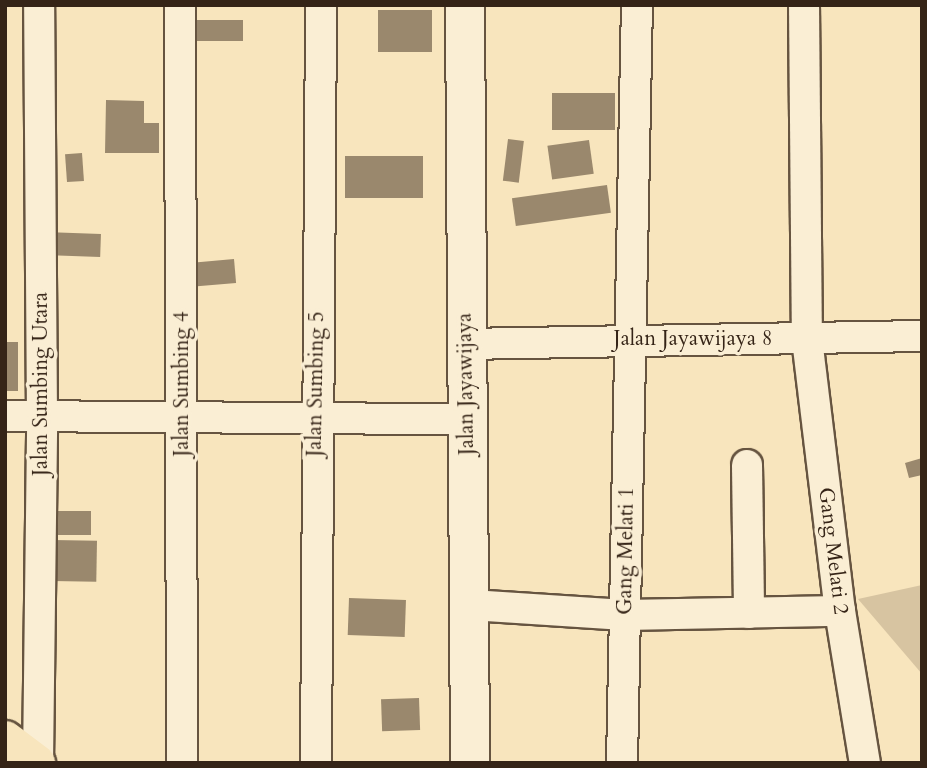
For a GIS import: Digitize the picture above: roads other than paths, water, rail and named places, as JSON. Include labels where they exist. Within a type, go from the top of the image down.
[{"type":"highway","points":[[5,740],[37,763]]},
{"type":"main road","name":"Jalan Jayawijaya","points":[[466,5],[464,344],[471,606],[470,763]]},
{"type":"street","name":"Jalan Sumbing Utara","points":[[37,763],[42,416],[39,5]]},
{"type":"street","name":"Jalan Sumbing 4","points":[[180,5],[182,763]]},
{"type":"street","name":"Jalan Sumbing 5","points":[[316,763],[315,416],[321,5]]},
{"type":"street","name":"Gang Melati 1","points":[[622,763],[637,5]]},
{"type":"street","name":"Gang Melati 2","points":[[804,5],[807,339],[840,611],[865,763]]},
{"type":"street","name":"Jalan Jayawijaya 8","points":[[464,344],[631,338],[807,339],[922,336]]},
{"type":"street","points":[[5,416],[182,415],[466,419]]},
{"type":"street","points":[[747,465],[749,612]]},
{"type":"street","points":[[471,606],[625,615],[840,611]]}]
